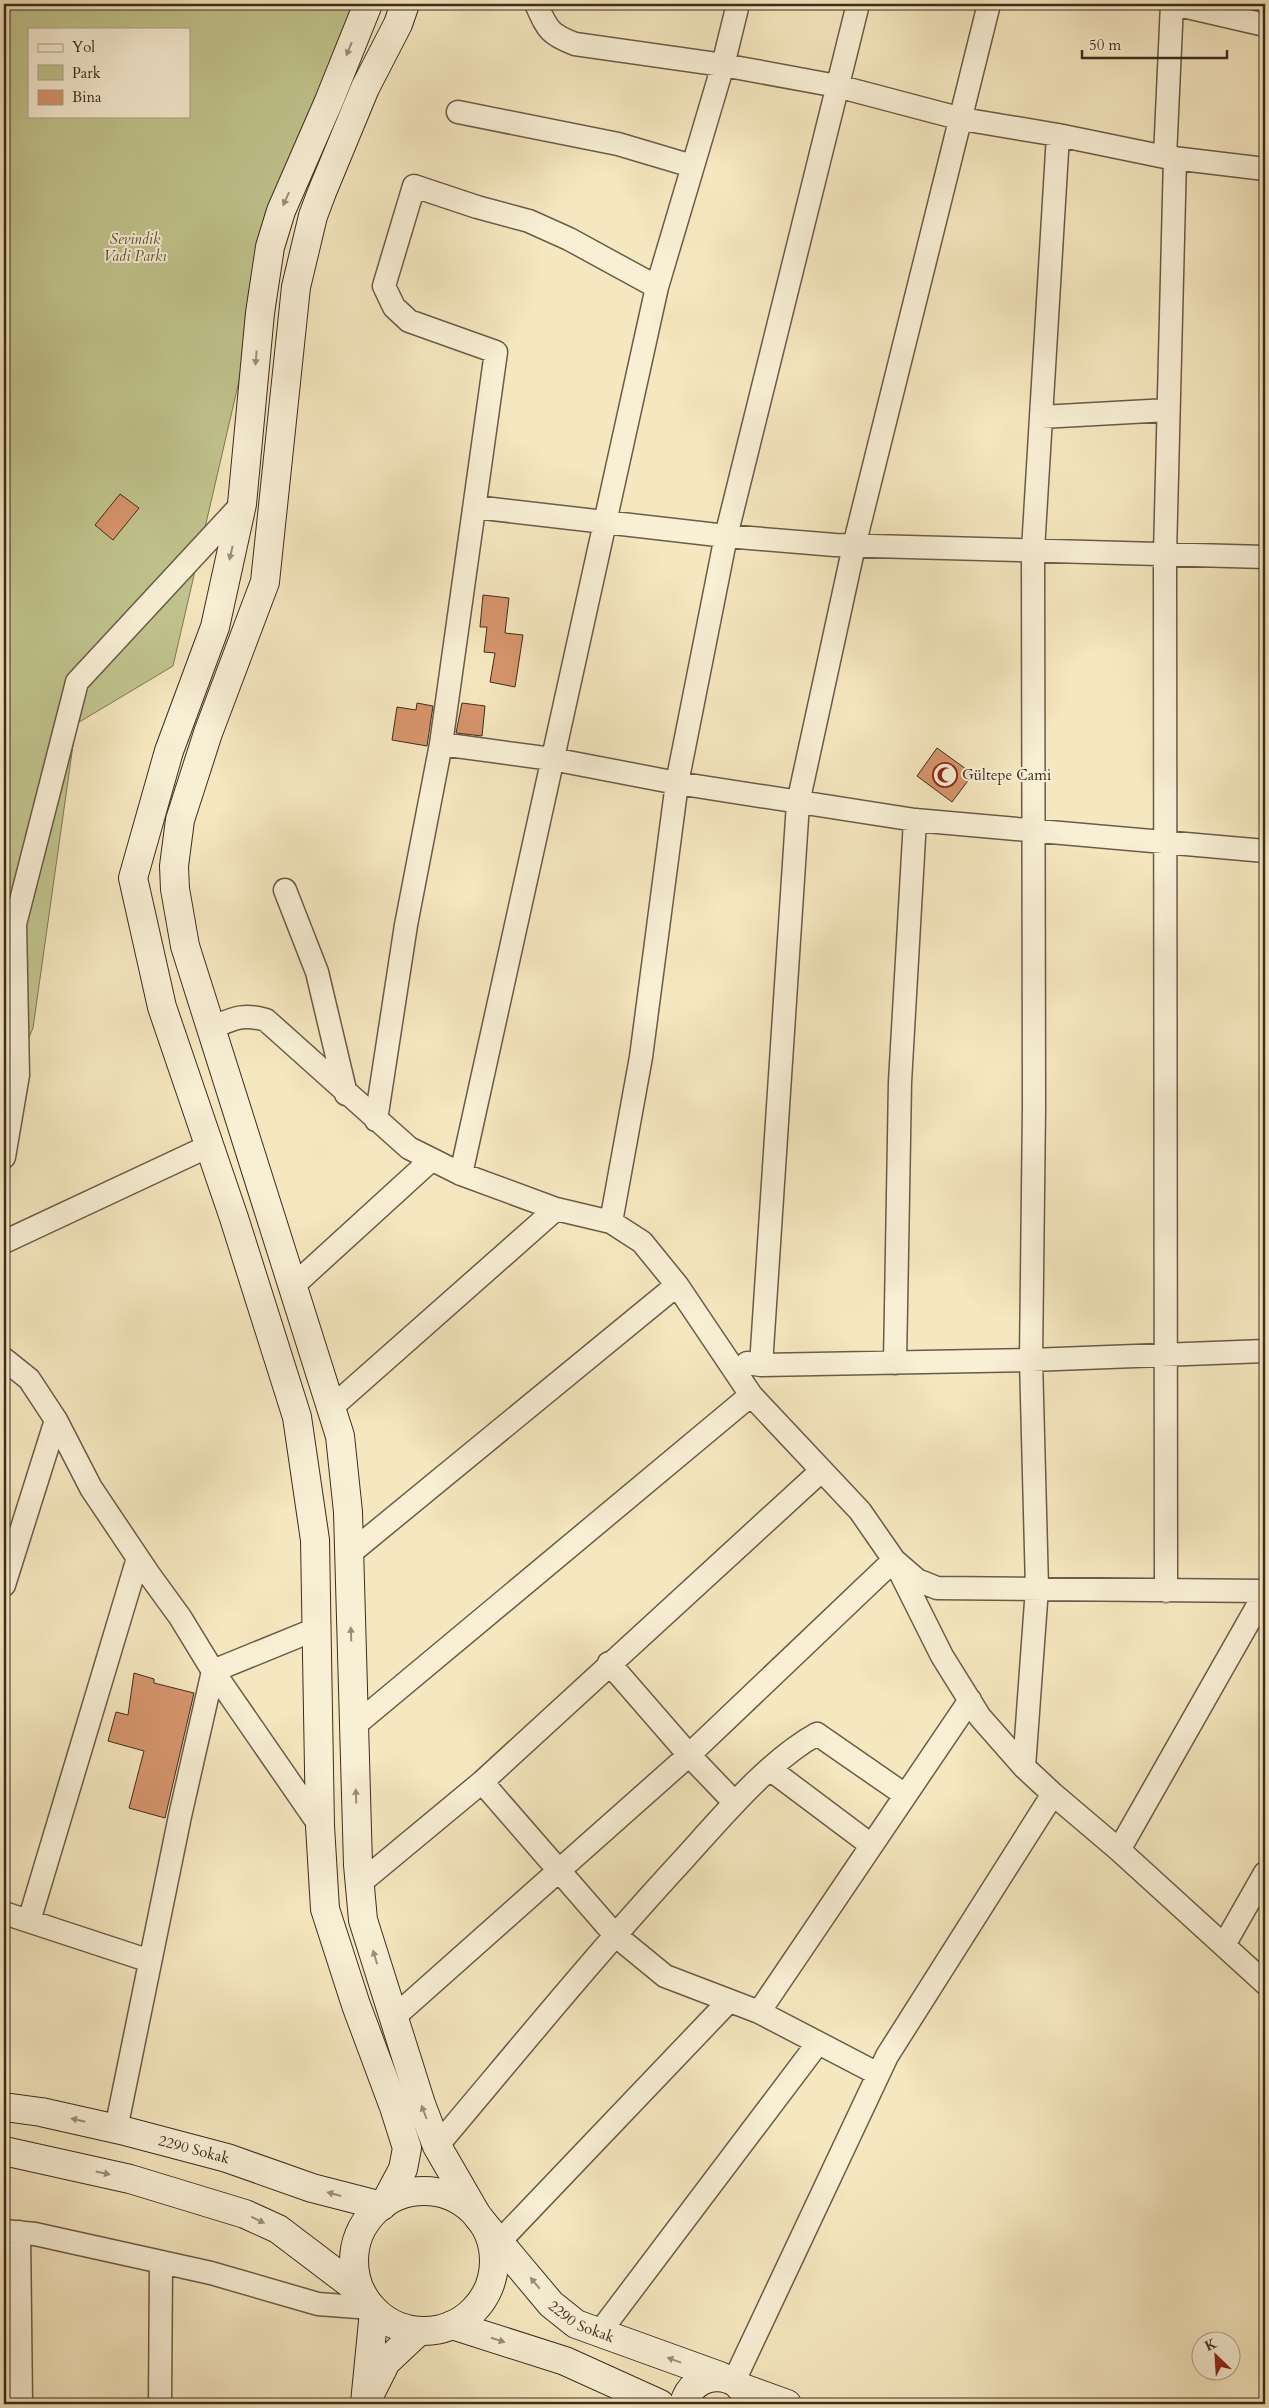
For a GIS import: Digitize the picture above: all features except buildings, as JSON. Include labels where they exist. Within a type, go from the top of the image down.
[{"type":"main road","points":[[368,4],[329,101],[280,211],[270,248],[260,313],[242,504],[215,626],[170,751],[133,878],[162,1007],[297,1417],[315,1540],[320,1826],[325,1909],[356,2005],[394,2107],[407,2148],[403,2169],[383,2204]]},
{"type":"main road","points":[[405,4],[398,24],[365,88],[313,216],[296,287],[266,582],[208,733],[180,820],[174,866],[175,889],[185,946],[294,1285],[340,1436],[348,1512],[359,1884],[363,1920],[420,2104],[437,2146],[478,2217]]},
{"type":"main road","name":"2290 Sokak","points":[[4,2106],[41,2112],[116,2129],[227,2158],[312,2188],[383,2204]]},
{"type":"main road","name":"2290 Sokak","points":[[4,2151],[130,2179],[245,2214],[278,2230],[390,2322],[419,2330],[435,2330],[452,2325],[474,2310],[487,2291],[494,2270],[493,2248],[485,2226],[478,2217]]},
{"type":"main road","name":"2290 Sokak","points":[[369,2303],[353,2264],[356,2240],[367,2219],[383,2204],[406,2193],[430,2191],[452,2197],[471,2209],[500,2241],[551,2304],[576,2324],[736,2387],[786,2404]]},
{"type":"main road","points":[[369,2303],[365,2403],[386,2362],[419,2330]]},
{"type":"main road","name":"2290 Sokak","points":[[452,2325],[565,2361],[660,2404]]},
{"type":"main road","points":[[684,2404],[689,2391],[703,2379],[736,2387]]},
{"type":"street","points":[[536,4],[544,22],[555,36],[576,44],[722,65],[837,86],[962,119],[1058,135],[1170,157],[1265,169]]},
{"type":"street","points":[[460,1174],[603,522],[657,286],[738,4]]},
{"type":"street","points":[[611,1222],[641,1057],[677,783],[726,536],[858,4]]},
{"type":"street","points":[[761,1365],[798,803],[854,546],[962,119],[989,4]]},
{"type":"street","points":[[1166,1591],[1164,1356],[1164,554],[1168,410],[1173,4],[1265,25]]},
{"type":"street","points":[[458,112],[618,144],[692,166]]},
{"type":"street","points":[[1024,1767],[1037,1588],[1031,1360],[1034,1107],[1032,830],[1033,550],[1058,135]]},
{"type":"street","points":[[376,1120],[406,925],[441,744],[496,352],[409,321],[394,307],[384,286],[414,186],[477,207],[528,221],[569,238],[657,286]]},
{"type":"street","points":[[1041,417],[1168,410]]},
{"type":"street","points":[[4,1157],[18,1075],[15,924],[77,682],[242,504]]},
{"type":"street","points":[[475,506],[726,536],[854,546],[1265,557]]},
{"type":"street","points":[[441,744],[552,759],[677,783],[915,820],[1164,844],[1265,851]]},
{"type":"street","points":[[895,1363],[900,1082],[915,820]]},
{"type":"street","points":[[285,890],[317,972],[346,1094]]},
{"type":"street","points":[[211,1028],[236,1017],[251,1016],[266,1020],[408,1148],[460,1174],[556,1209],[611,1222],[642,1242],[677,1285],[751,1395],[860,1511],[894,1560],[942,1656],[980,1717],[1024,1767],[1052,1794],[1119,1850],[1265,1983]]},
{"type":"street","points":[[4,1242],[209,1146]]},
{"type":"street","points":[[294,1285],[431,1160]]},
{"type":"street","points":[[332,1408],[556,1209]]},
{"type":"street","points":[[348,1555],[677,1285]]},
{"type":"street","points":[[728,1361],[761,1365],[895,1363],[1164,1356],[1265,1351]]},
{"type":"street","points":[[4,1359],[29,1378],[56,1420],[91,1488],[180,1617],[213,1671],[320,1826]]},
{"type":"street","points":[[354,1726],[751,1395]]},
{"type":"street","points":[[4,1585],[56,1420]]},
{"type":"street","points":[[359,1884],[482,1782],[609,1663],[821,1471]]},
{"type":"street","points":[[29,1921],[138,1558]]},
{"type":"street","points":[[894,1560],[917,1580],[937,1588],[1265,1592],[1119,1850]]},
{"type":"street","points":[[394,2018],[689,1755],[894,1560]]},
{"type":"street","points":[[213,1671],[316,1629]]},
{"type":"street","points":[[609,1663],[689,1755],[735,1803]]},
{"type":"street","points":[[116,2129],[150,1961],[213,1671]]},
{"type":"street","points":[[759,2012],[970,1700]]},
{"type":"street","points":[[437,2146],[615,1934],[735,1803],[800,1743],[817,1734],[905,1795]]},
{"type":"street","points":[[771,1770],[871,1845]]},
{"type":"street","points":[[482,1782],[615,1934],[664,1976],[759,2012],[878,2074]]},
{"type":"street","points":[[736,2387],[878,2074],[892,2048],[1052,1794]]},
{"type":"street","points":[[1224,1945],[1265,1873]]},
{"type":"street","points":[[4,1913],[150,1961]]},
{"type":"street","points":[[500,2241],[729,2001]]},
{"type":"street","points":[[600,2333],[818,2043]]},
{"type":"street","points":[[21,2404],[11,2231],[211,2273],[318,2304],[369,2303]]},
{"type":"street","points":[[160,2404],[161,2262]]},
{"type":"green space","name":"Sevindik Vadi Parkı","points":[[4,4],[359,4],[270,247],[173,666],[76,724],[33,1028],[4,1097]]},
{"type":"place","name":"Gültepe Cami","points":[[945,775]]}]
